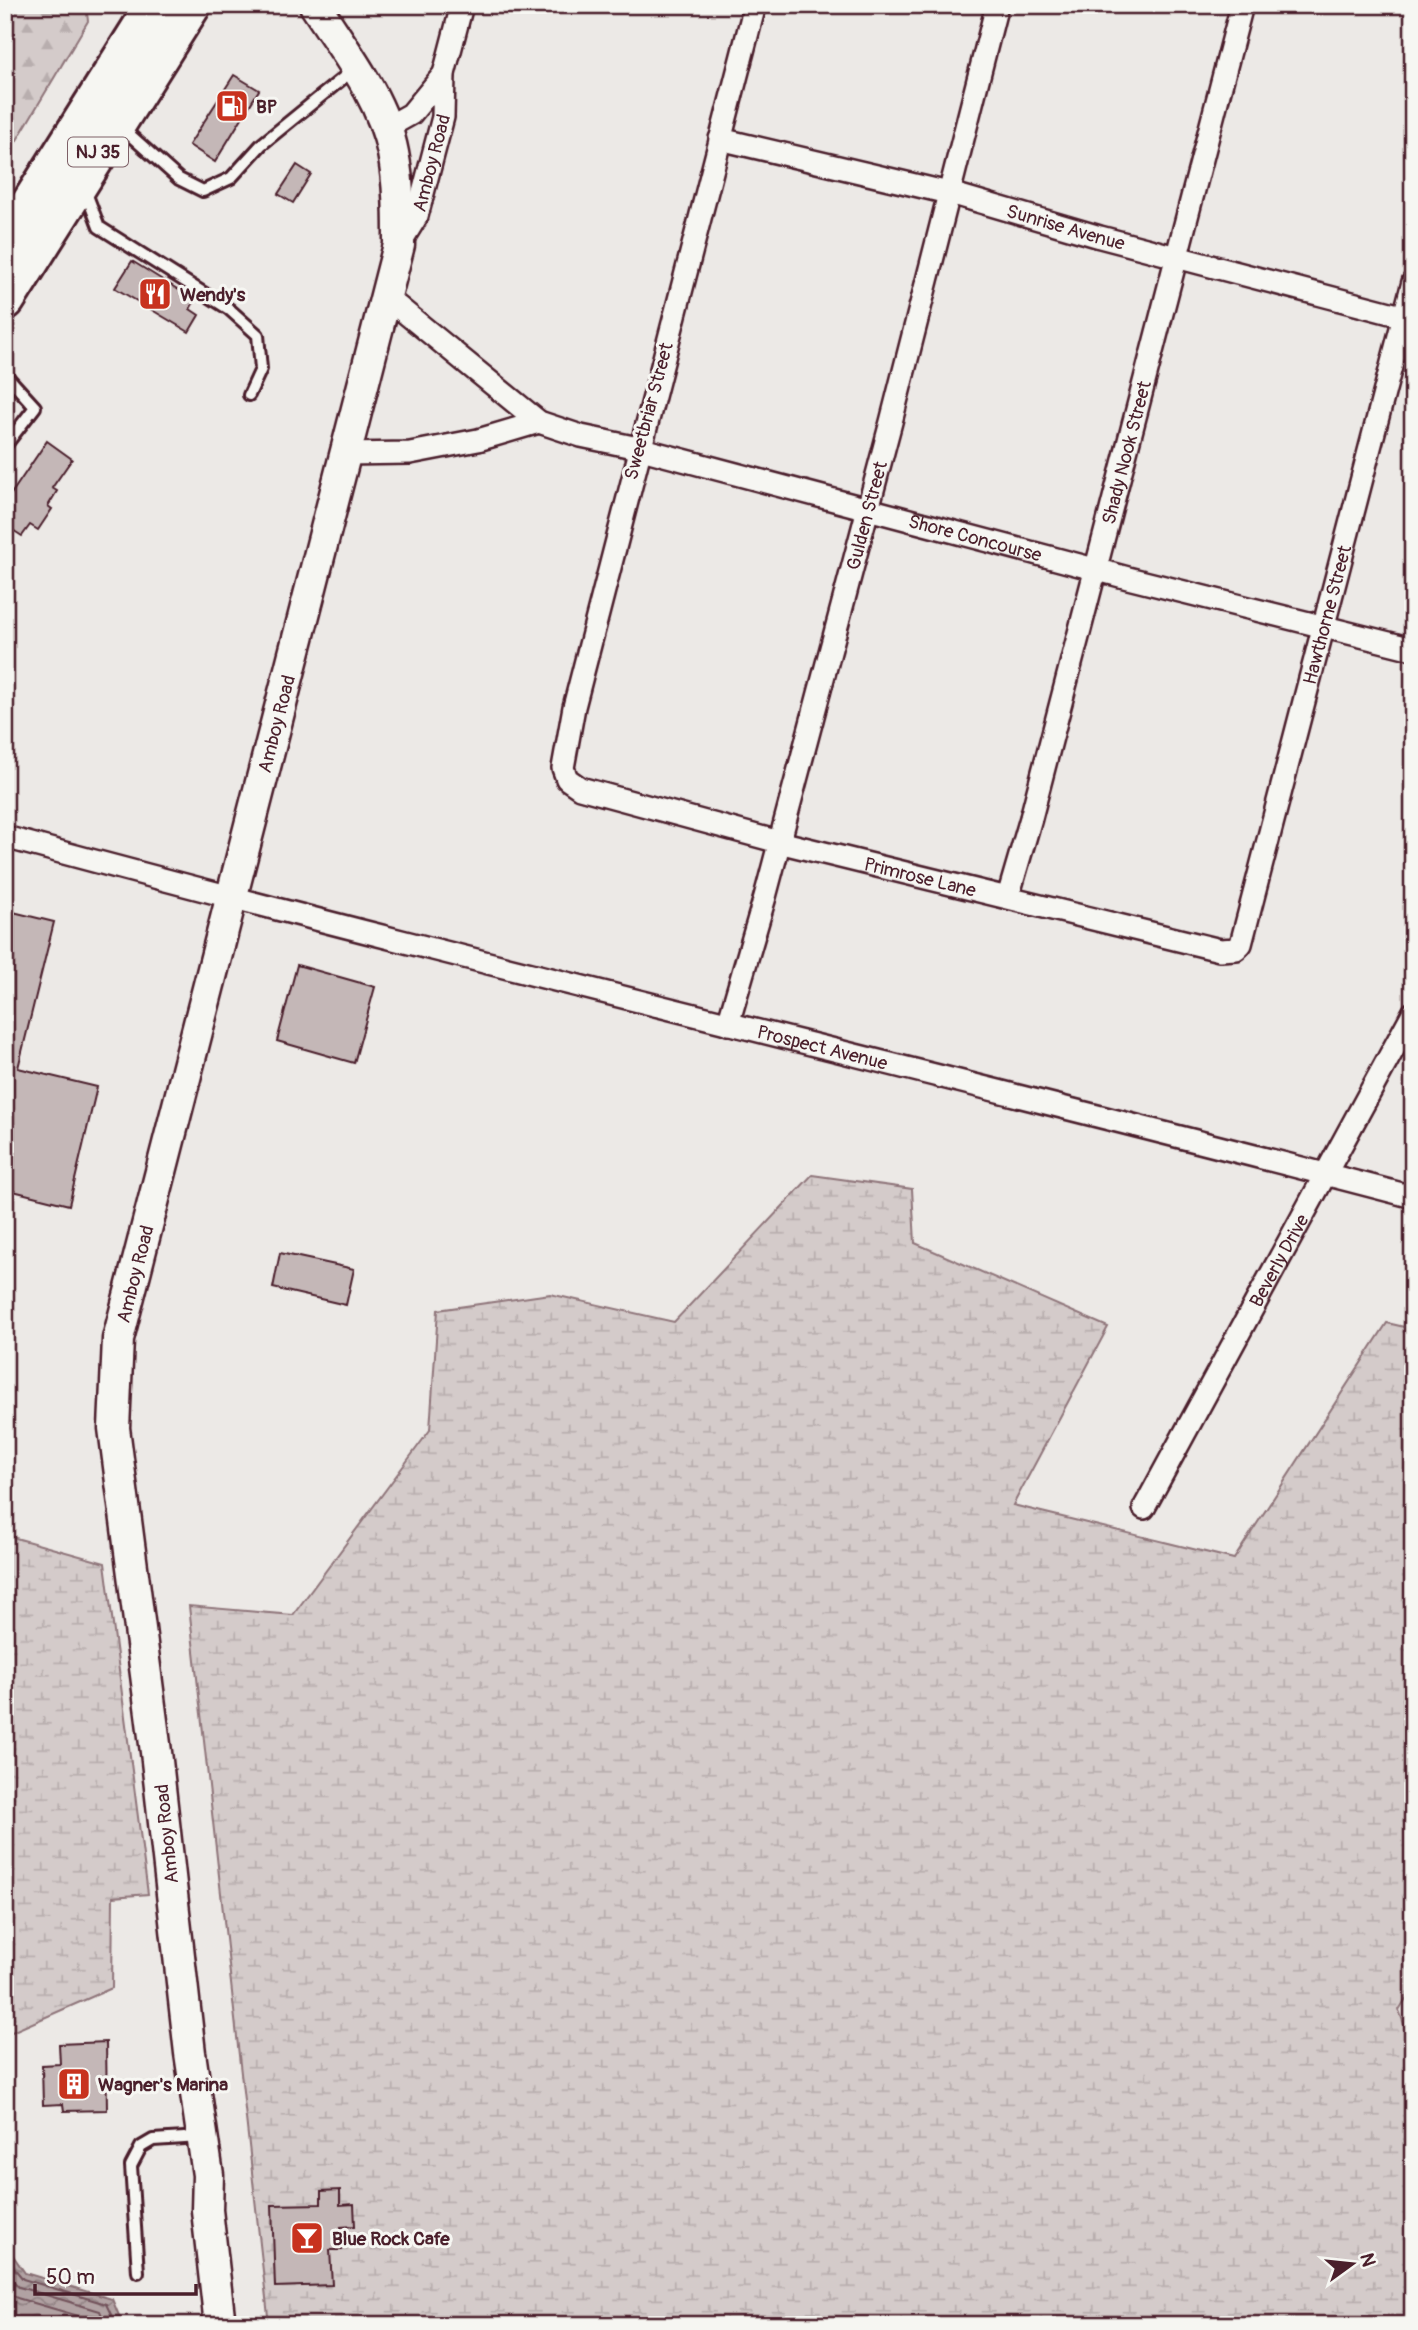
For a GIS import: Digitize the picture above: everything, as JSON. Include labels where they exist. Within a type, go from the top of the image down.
[{"type":"highway","name":"NJ 35","points":[[5,245],[156,5]]},
{"type":"highway","name":"NJ 35","points":[[5,300],[191,5]]},
{"type":"main road","name":"Amboy Road","points":[[220,2325],[207,2210],[208,2175],[114,1428],[114,1389],[118,1339],[399,245],[397,177],[386,128],[355,68],[314,5]]},
{"type":"street","name":"Amboy Road","points":[[399,245],[418,216],[443,117],[444,74],[462,5]]},
{"type":"street","name":"Sweetbriar Street","points":[[603,796],[580,788],[567,779],[562,761],[638,448],[755,5]]},
{"type":"street","name":"Gulden Street","points":[[728,1024],[779,842],[997,5]]},
{"type":"street","name":"Shady Nook Street","points":[[1008,897],[1097,568],[1242,5]]},
{"type":"street","name":"Amboy Road","points":[[386,128],[411,114],[444,74]]},
{"type":"street","name":"Sunrise Avenue","points":[[720,139],[947,194],[1408,318]]},
{"type":"street","name":"Hawthorne Street","points":[[1236,949],[1241,944],[1408,318],[1413,282]]},
{"type":"street","name":"Shore Concourse","points":[[386,297],[539,422],[581,436],[638,448],[1413,649]]},
{"type":"street","points":[[345,454],[410,453],[478,440],[539,422]]},
{"type":"street","name":"Primrose Lane","points":[[603,796],[1220,950],[1236,949]]},
{"type":"street","name":"Prospect Avenue","points":[[5,837],[230,898],[728,1024],[841,1049],[1413,1197]]},
{"type":"street","name":"Beverly Drive","points":[[1144,1508],[1413,1013]]},
{"type":"lane","points":[[116,123],[179,179],[203,191],[231,178],[262,144],[355,68]]},
{"type":"lane","points":[[81,179],[99,227],[229,309],[258,335],[261,369],[249,395]]},
{"type":"lane","points":[[5,374],[35,407],[5,446]]},
{"type":"lane","points":[[138,2272],[131,2166],[141,2147],[153,2140],[202,2137]]},
{"type":"green space","points":[[5,5],[86,5],[88,21],[5,160]]},
{"type":"green space","points":[[812,1175],[912,1189],[915,1243],[1108,1327],[1013,1505],[1234,1559],[1387,1323],[1413,1329],[1413,1987],[1399,2010],[1413,2049],[1413,2325],[269,2325],[189,1606],[293,1615],[430,1430],[438,1310],[550,1294],[674,1322]]},
{"type":"green space","points":[[5,1535],[105,1563],[148,1894],[113,1897],[112,1988],[5,2035]]},
{"type":"water","points":[[5,2244],[25,2273],[112,2299],[123,2325],[5,2325]]},
{"type":"building","name":"BP","points":[[234,75],[259,90],[215,162],[189,145]]},
{"type":"building","points":[[297,165],[311,174],[293,203],[278,194]]},
{"type":"building","name":"Wendy's","points":[[132,261],[195,300],[190,309],[199,315],[189,332],[115,288]]},
{"type":"building","points":[[47,441],[72,459],[52,488],[57,491],[48,506],[52,509],[38,530],[30,525],[22,536],[5,525],[5,503]]},
{"type":"building","points":[[5,910],[54,922],[18,1068],[97,1087],[69,1205],[5,1189]]},
{"type":"building","points":[[297,965],[375,987],[354,1063],[277,1041]]},
{"type":"building","points":[[280,1253],[354,1269],[346,1305],[273,1288]]},
{"type":"building","name":"Wagner's Marina","points":[[106,2042],[107,2110],[64,2111],[63,2104],[43,2105],[42,2065],[60,2064],[59,2044]]},
{"type":"building","name":"Blue Rock Cafe","points":[[340,2190],[340,2205],[354,2204],[355,2226],[341,2227],[342,2250],[330,2250],[332,2285],[275,2287],[272,2205],[321,2204],[321,2191]]},
{"type":"place","name":"BP","points":[[232,106]]},
{"type":"place","name":"Wendy's","points":[[155,294]]},
{"type":"place","name":"Wagner's Marina","points":[[74,2084]]},
{"type":"place","name":"Blue Rock Cafe","points":[[307,2238]]}]
